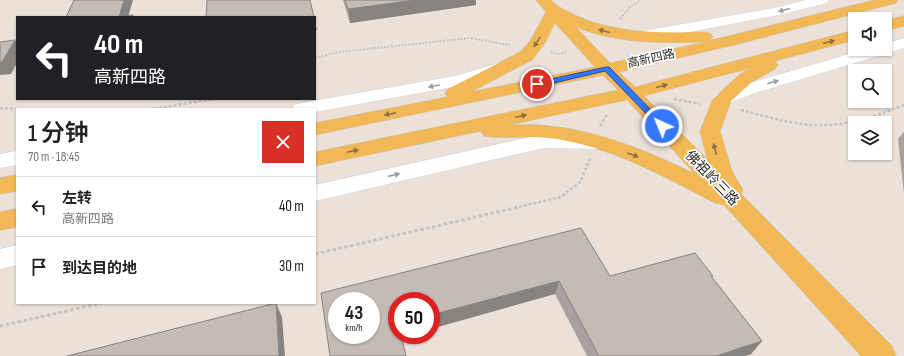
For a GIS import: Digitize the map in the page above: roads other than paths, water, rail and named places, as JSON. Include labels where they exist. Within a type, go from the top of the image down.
[{"type":"main road","name":"高新四路","points":[[316,129],[606,69],[783,28],[891,0]]},
{"type":"main road","points":[[412,109],[480,81],[511,62],[526,56],[532,49],[548,6],[596,29],[615,34],[690,38],[727,37],[783,28]]},
{"type":"main road","name":"佛祖岭三路","points":[[548,6],[606,69],[740,207],[881,356]]},
{"type":"main road","points":[[892,25],[904,21]]},
{"type":"main road","points":[[892,27],[904,27]]},
{"type":"main road","points":[[316,159],[652,89],[848,37]]},
{"type":"main road","points":[[740,207],[721,171],[710,131],[722,99],[746,78],[803,49]]},
{"type":"main road","points":[[420,137],[488,131],[550,132],[597,142],[657,164],[740,207]]},
{"type":"main road","points":[[0,186],[16,183]]},
{"type":"main road","points":[[0,221],[16,218]]},
{"type":"lane","points":[[642,36],[779,11],[822,0]]},
{"type":"lane","points":[[892,47],[904,43]]},
{"type":"lane","points":[[722,99],[749,89],[861,56]]},
{"type":"lane","points":[[307,108],[458,81],[486,73],[511,62]]},
{"type":"lane","points":[[316,193],[544,141],[597,142]]},
{"type":"lane","points":[[0,161],[16,158]]},
{"type":"lane","points":[[0,259],[16,255]]}]
